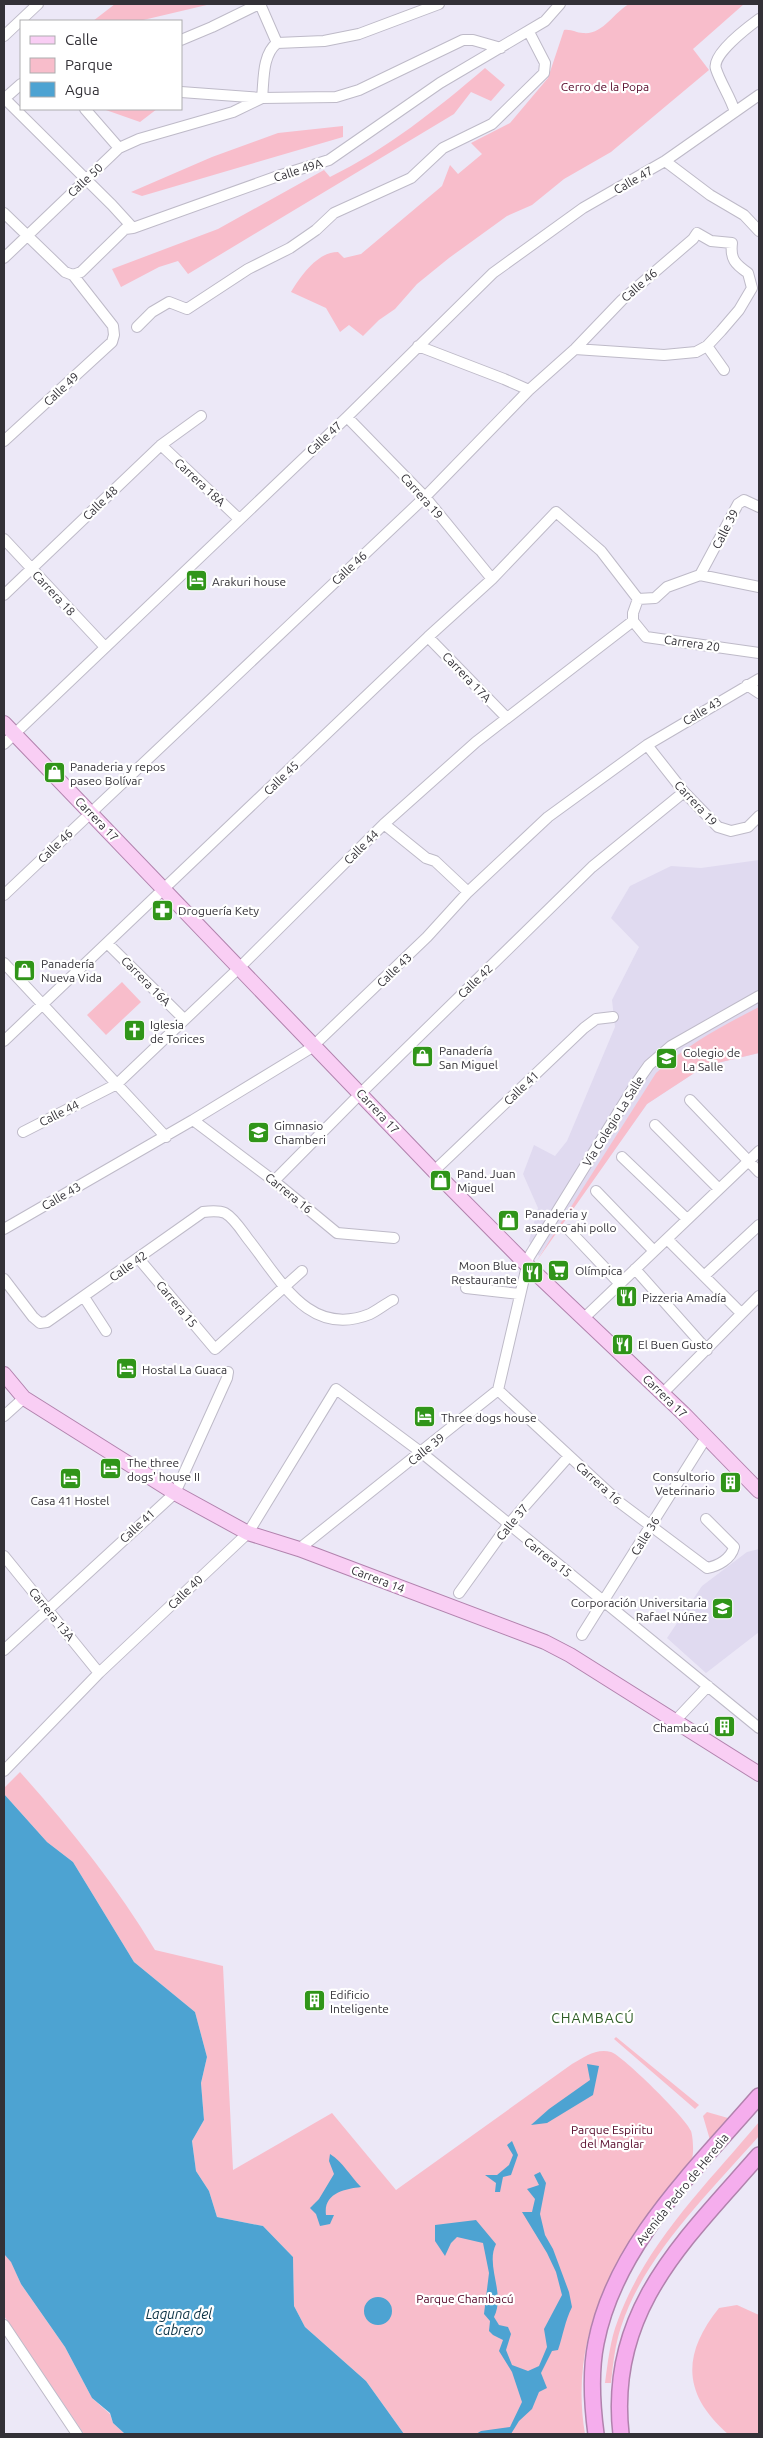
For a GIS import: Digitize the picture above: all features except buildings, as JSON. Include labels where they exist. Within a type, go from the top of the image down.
[{"type":"highway","name":"Avenida Pedro de Heredia","points":[[596,2434],[592,2393],[595,2345],[606,2303],[617,2277],[662,2209],[759,2096]]},
{"type":"highway","points":[[621,2434],[618,2398],[621,2371],[626,2346],[642,2305],[679,2248],[759,2155]]},
{"type":"main road","name":"Carrera 17","points":[[4,723],[315,1044],[434,1171],[527,1265],[707,1436],[759,1491]]},
{"type":"main road","name":"Carrera 14","points":[[4,1374],[24,1398],[175,1493],[248,1533],[299,1549],[544,1642],[570,1655],[759,1774]]},
{"type":"street","points":[[21,20],[38,4]]},
{"type":"street","points":[[182,40],[259,4],[277,43]]},
{"type":"street","points":[[262,98],[266,60],[270,48],[277,43],[324,41],[359,34],[439,4]]},
{"type":"street","name":"Calle 49A","points":[[74,275],[81,272],[125,229],[133,228],[281,174],[329,160],[440,83],[529,32],[545,21],[560,4]]},
{"type":"street","points":[[735,112],[731,98],[715,68],[715,60],[720,53],[759,19]]},
{"type":"street","points":[[4,36],[20,21]]},
{"type":"street","points":[[136,327],[152,312],[169,302],[187,309],[248,269],[290,248],[316,230],[334,213],[411,178],[443,148],[492,124],[544,72],[545,64],[529,32]]},
{"type":"street","points":[[182,92],[262,98],[336,97],[359,90],[463,40],[474,40],[501,48]]},
{"type":"street","points":[[20,85],[4,98],[133,228]]},
{"type":"street","name":"Calle 47","points":[[4,744],[238,518],[347,417],[493,273],[536,240],[583,208],[666,161],[759,95]]},
{"type":"street","name":"Calle 50","points":[[4,258],[25,236],[120,148],[139,138],[233,112],[262,98]]},
{"type":"street","points":[[87,110],[120,148]]},
{"type":"street","points":[[666,161],[710,195],[744,215],[759,231]]},
{"type":"street","points":[[4,213],[25,236],[65,272],[74,275]]},
{"type":"street","name":"Calle 46","points":[[4,895],[424,497],[528,390],[575,349],[622,300],[693,238],[696,233],[711,241],[732,242],[731,256],[735,263],[748,273],[752,288],[739,310],[707,346]]},
{"type":"street","name":"Calle 49","points":[[4,442],[112,342],[114,335],[113,326],[74,275]]},
{"type":"street","points":[[418,346],[504,378],[528,390]]},
{"type":"street","points":[[575,349],[664,355],[690,353],[707,346],[724,370]]},
{"type":"street","name":"Calle 48","points":[[4,595],[161,445],[201,416]]},
{"type":"street","name":"Carrera 19","points":[[347,417],[424,497],[492,579]]},
{"type":"street","name":"Carrera 18A","points":[[161,445],[238,518]]},
{"type":"street","name":"Calle 39","points":[[700,575],[738,504],[744,500],[759,507]]},
{"type":"street","name":"Calle 45","points":[[4,1041],[165,890],[428,637],[492,579],[556,512],[601,551],[638,599]]},
{"type":"street","name":"Carrera 18","points":[[4,539],[105,647]]},
{"type":"street","points":[[633,620],[638,599],[655,598],[667,587],[700,575],[759,587]]},
{"type":"street","name":"Carrera 20","points":[[633,620],[646,637],[759,653]]},
{"type":"street","name":"Calle 44","points":[[23,1132],[116,1084],[240,967],[384,824],[506,717],[633,620]]},
{"type":"street","name":"Carrera 17A","points":[[428,637],[506,717]]},
{"type":"street","name":"Calle 43","points":[[4,1229],[166,1137],[315,1044],[427,937],[468,892],[548,817],[647,745],[759,678]]},
{"type":"street","points":[[747,685],[759,693]]},
{"type":"street","name":"Carrera 19","points":[[647,745],[684,792],[718,827],[731,831],[748,828],[759,816]]},
{"type":"street","name":"Calle 42","points":[[274,1181],[592,867],[684,792]]},
{"type":"street","points":[[384,824],[426,858],[435,861],[468,892]]},
{"type":"street","name":"Carrera 16A","points":[[107,943],[184,1020]]},
{"type":"street","points":[[4,963],[166,1137]]},
{"type":"street","name":"Vía Colegio La Salle","points":[[527,1265],[541,1237],[649,1065],[660,1053],[699,1028],[759,996]]},
{"type":"street","name":"Calle 41","points":[[434,1171],[584,1028],[596,1019],[613,1017]]},
{"type":"street","points":[[690,1100],[759,1172]]},
{"type":"street","name":"Carrera 16","points":[[193,1120],[274,1181],[337,1233],[394,1238]]},
{"type":"street","points":[[655,1125],[719,1189]]},
{"type":"street","points":[[584,1319],[759,1151]]},
{"type":"street","points":[[622,1157],[687,1219]]},
{"type":"street","points":[[596,1191],[654,1252]]},
{"type":"street","name":"Calle 42","points":[[4,1279],[33,1317],[40,1323],[47,1322],[139,1259],[203,1212],[216,1210],[226,1214],[236,1224],[265,1260],[284,1288]]},
{"type":"street","points":[[704,1276],[759,1225]]},
{"type":"street","points":[[569,1230],[620,1284]]},
{"type":"street","points":[[667,1239],[741,1313]]},
{"type":"street","name":"Carrera 15","points":[[139,1259],[215,1349],[284,1288]]},
{"type":"street","points":[[498,1390],[527,1265]]},
{"type":"street","points":[[635,1269],[706,1350]]},
{"type":"street","points":[[302,1271],[284,1288],[299,1304],[312,1312],[332,1318],[346,1318],[369,1314],[393,1300]]},
{"type":"street","points":[[466,1288],[520,1294]]},
{"type":"street","points":[[663,1393],[759,1296]]},
{"type":"street","points":[[84,1297],[106,1331]]},
{"type":"street","name":"Calle 41","points":[[4,1650],[175,1493],[224,1386],[228,1372]]},
{"type":"street","name":"Carrera 15","points":[[336,1389],[422,1453],[759,1728]]},
{"type":"street","name":"Calle 40","points":[[4,1770],[99,1673],[248,1533],[336,1389]]},
{"type":"street","name":"Calle 39","points":[[299,1549],[422,1453],[498,1390]]},
{"type":"street","name":"Carrera 16","points":[[498,1390],[650,1527],[707,1568],[721,1563],[732,1554],[734,1547],[706,1519]]},
{"type":"street","points":[[4,1416],[24,1398]]},
{"type":"street","name":"Calle 36","points":[[582,1636],[707,1436]]},
{"type":"street","name":"Calle 37","points":[[459,1592],[508,1525],[569,1456]]},
{"type":"street","name":"Carrera 13A","points":[[4,1556],[99,1673]]},
{"type":"street","points":[[675,1721],[708,1686]]},
{"type":"street","points":[[4,2325],[77,2434]]},
{"type":"shaded area","name":"Colegio de La Salle","points":[[759,860],[759,1053],[705,1066],[647,1104],[539,1256],[529,1241],[538,1208],[523,1174],[534,1145],[555,1156],[567,1141],[615,1027],[612,1000],[639,947],[611,918],[630,886],[671,866],[701,868]]},
{"type":"shaded area","name":"Corporación Universitaria Rafael Núñez","points":[[759,1549],[759,1632],[706,1673],[667,1638],[702,1586],[747,1552]]},
{"type":"green space","points":[[115,4],[211,4],[143,20],[94,20]]},
{"type":"green space","name":"Cerro de la Popa","points":[[629,4],[744,4],[693,49],[709,70],[611,152],[564,179],[532,205],[507,216],[449,258],[417,284],[395,309],[379,320],[363,336],[349,325],[340,332],[326,308],[291,292],[305,272],[317,260],[330,253],[338,252],[344,258],[361,254],[442,186],[450,165],[458,174],[482,154],[471,143],[510,123],[548,78],[564,30],[583,33],[596,31]]},
{"type":"green space","points":[[485,68],[505,85],[491,101],[471,92],[454,114],[188,274],[178,261],[159,267],[121,287],[112,269],[218,229],[324,170],[330,177],[351,166],[411,127]]},
{"type":"green space","points":[[106,110],[156,110],[140,122]]},
{"type":"green space","points":[[343,126],[343,137],[142,196],[131,192],[212,157],[278,133]]},
{"type":"green space","points":[[122,982],[141,1002],[106,1035],[87,1015]]},
{"type":"green space","points":[[759,1007],[759,1053],[705,1066],[647,1104],[536,1262],[656,1073],[693,1044]]},
{"type":"green space","name":"Parque Chambacú","points":[[20,1772],[92,1858],[155,1950],[223,1966],[233,2170],[332,2113],[396,2190],[572,2064],[600,2051],[611,2052],[628,2064],[654,2088],[687,2124],[692,2137],[692,2158],[650,2211],[633,2236],[617,2262],[604,2289],[594,2317],[586,2345],[582,2374],[585,2434],[404,2434],[366,2381],[305,2327],[294,2306],[293,2257],[263,2226],[217,2217],[209,2191],[196,2171],[192,2141],[204,2120],[201,2083],[207,2057],[195,2012],[134,1962],[73,1862],[47,1842],[4,1794],[4,1788]]},
{"type":"green space","points":[[616,2037],[699,2105],[695,2109],[614,2039]]},
{"type":"green space","points":[[707,2112],[728,2118],[710,2140],[703,2116]]},
{"type":"green space","points":[[759,2122],[759,2136],[681,2225],[662,2249],[646,2275],[632,2300],[621,2327],[613,2362],[611,2383],[605,2383],[615,2328],[630,2292],[645,2265],[661,2240],[699,2191]]},
{"type":"green space","points":[[4,2254],[11,2261],[21,2284],[65,2347],[92,2398],[110,2414],[113,2423],[125,2434],[84,2434],[4,2316]]},
{"type":"green space","points":[[737,2305],[759,2315],[759,2434],[728,2434],[713,2419],[702,2404],[695,2389],[692,2373],[693,2358],[698,2341],[707,2325],[719,2308]]},
{"type":"water","name":"Laguna del Cabrero","points":[[4,1794],[47,1842],[73,1862],[134,1962],[195,2012],[207,2057],[201,2083],[204,2120],[192,2141],[196,2171],[209,2191],[217,2217],[263,2226],[293,2257],[294,2306],[305,2327],[366,2381],[404,2434],[125,2434],[113,2423],[110,2413],[92,2398],[65,2347],[21,2284],[11,2262],[4,2254]]},
{"type":"water","points":[[587,2064],[599,2066],[593,2095],[547,2123],[531,2125],[549,2109],[590,2080]]},
{"type":"water","points":[[512,2141],[518,2155],[511,2175],[503,2177],[500,2192],[495,2192],[496,2183],[485,2175],[497,2175],[509,2165],[513,2155],[507,2145]]},
{"type":"water","points":[[330,2154],[343,2165],[361,2187],[342,2191],[332,2197],[326,2208],[326,2215],[334,2215],[330,2224],[320,2226],[316,2214],[310,2208],[319,2199],[334,2174],[329,2161]]},
{"type":"water","points":[[540,2172],[546,2183],[540,2214],[545,2235],[553,2249],[569,2292],[572,2307],[558,2350],[552,2351],[541,2373],[547,2388],[539,2392],[532,2409],[519,2421],[511,2434],[476,2434],[481,2431],[510,2427],[522,2402],[512,2372],[499,2351],[503,2340],[489,2331],[490,2321],[484,2314],[489,2273],[483,2243],[457,2237],[451,2243],[445,2256],[435,2241],[435,2225],[476,2220],[496,2244],[493,2252],[493,2261],[498,2299],[494,2317],[499,2325],[508,2327],[511,2334],[506,2350],[512,2365],[528,2371],[539,2366],[547,2347],[544,2329],[562,2295],[556,2272],[547,2253],[522,2212],[532,2212],[535,2199],[527,2189],[539,2185],[534,2175]]},
{"type":"water","points":[[378,2297],[388,2301],[392,2311],[388,2321],[378,2325],[368,2321],[364,2311],[368,2301]]},
{"type":"place","name":"Arakuri house","points":[[196,581]]},
{"type":"place","name":"Panaderia y repos paseo Bolívar","points":[[54,773]]},
{"type":"place","name":"Droguería Kety","points":[[162,910]]},
{"type":"place","name":"Panadería Nueva Vida","points":[[25,970]]},
{"type":"place","name":"Iglesia de Torices","points":[[134,1031]]},
{"type":"place","name":"Panadería San Miguel","points":[[423,1057]]},
{"type":"place","name":"Colegio de La Salle","points":[[667,1059]]},
{"type":"place","name":"Gimnasio Chamberi","points":[[258,1132]]},
{"type":"place","name":"Pand. Juan Miguel","points":[[441,1180]]},
{"type":"place","name":"Panaderia y asadero ahi pollo","points":[[509,1220]]},
{"type":"place","name":"Olímpica","points":[[559,1270]]},
{"type":"place","name":"Moon Blue Restaurante","points":[[533,1272]]},
{"type":"place","name":"Pizzeria Amadía","points":[[626,1297]]},
{"type":"place","name":"El Buen Gusto","points":[[622,1344]]},
{"type":"place","name":"Hostal La Guaca","points":[[126,1369]]},
{"type":"place","name":"Three dogs house","points":[[425,1417]]},
{"type":"place","name":"The three dogs' house II","points":[[111,1469]]},
{"type":"place","name":"Casa 41 Hostel","points":[[70,1479]]},
{"type":"place","name":"Consultorio Veterinario","points":[[731,1483]]},
{"type":"place","name":"Corporación Universitaria Rafael Núñez","points":[[723,1609]]},
{"type":"place","name":"Chambacú","points":[[725,1727]]},
{"type":"place","name":"Edificio Inteligente","points":[[314,2001]]},
{"type":"district","name":"CHAMBACÚ","points":[[593,2018]]},
{"type":"park label","name":"Parque Espiritu del Manglar","points":[[612,2136]]}]
